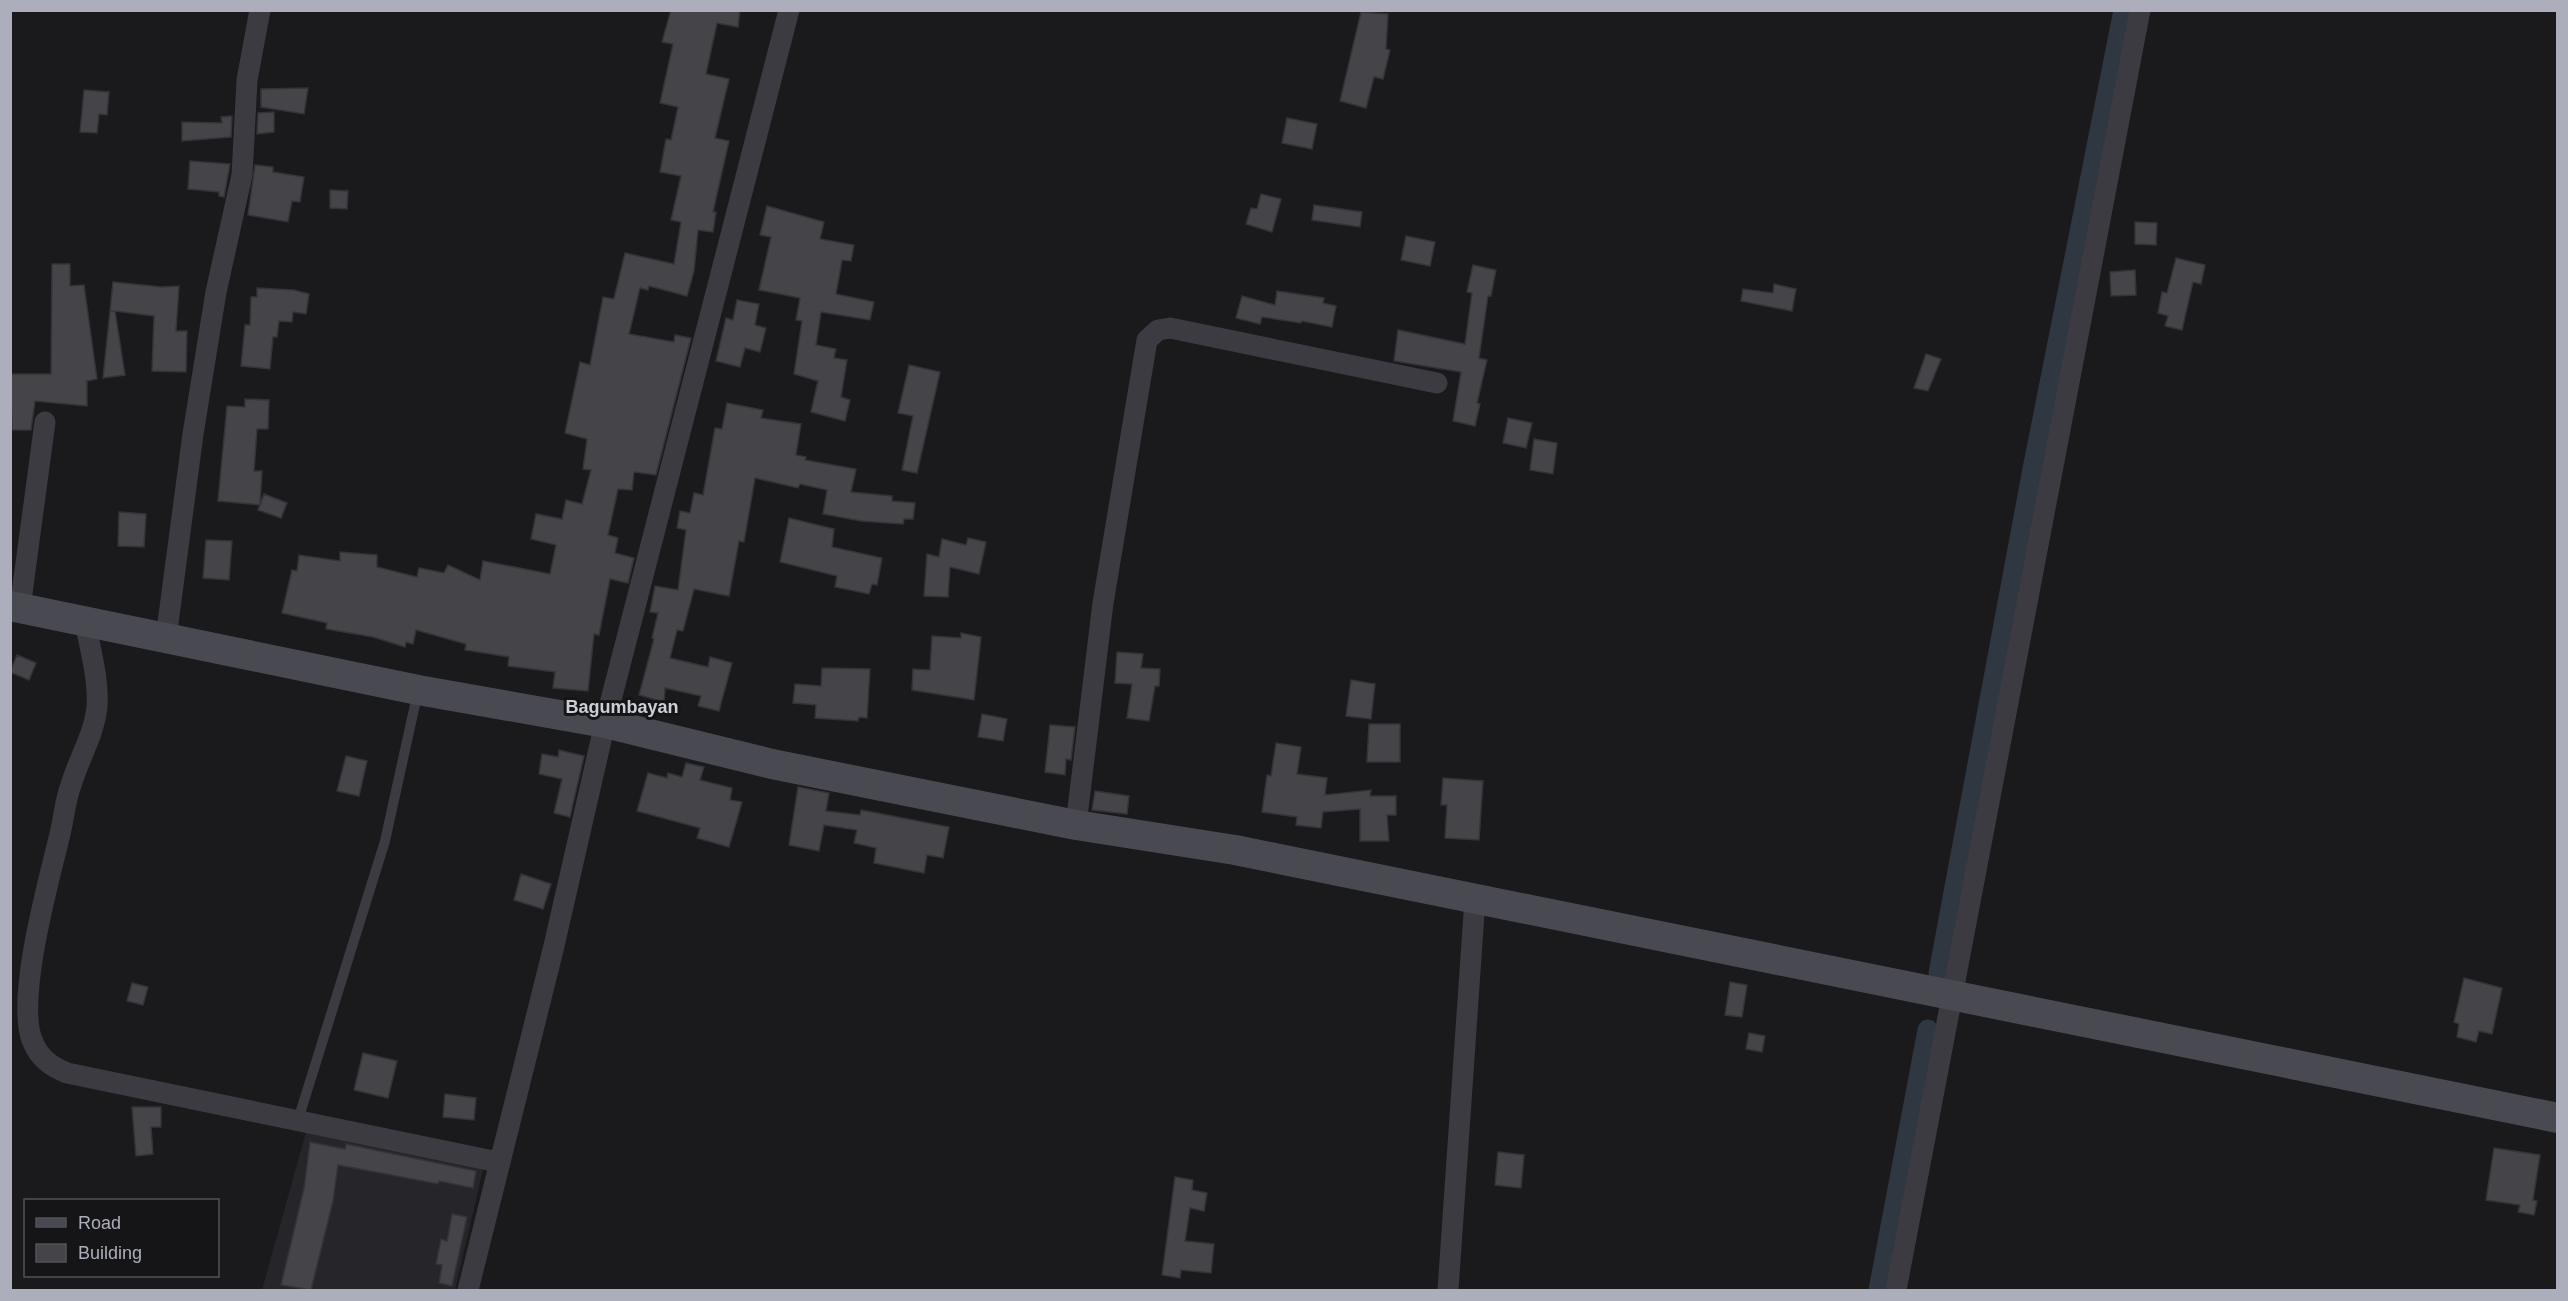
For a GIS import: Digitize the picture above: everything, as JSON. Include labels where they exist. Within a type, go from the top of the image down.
[{"type":"main road","points":[[15,607],[418,690],[605,723],[772,764],[1076,825],[1235,850],[2558,1118]]},
{"type":"street","points":[[166,638],[216,292],[242,175],[247,80],[260,10]]},
{"type":"street","points":[[468,1290],[498,1162],[553,950],[605,723],[789,10]]},
{"type":"street","points":[[1896,1290],[2140,10]]},
{"type":"street","points":[[1076,825],[1103,603],[1147,340],[1151,334],[1170,328],[1437,383]]},
{"type":"street","points":[[15,607],[45,422]]},
{"type":"street","points":[[85,621],[96,679],[97,705],[93,729],[70,786],[38,928],[28,1011],[31,1038],[40,1057],[54,1068],[67,1073],[498,1162]]},
{"type":"street","points":[[1448,1290],[1475,899]]},
{"type":"lane","points":[[298,1120],[385,842],[418,690]]},
{"type":"shaded area","points":[[308,1125],[485,1161],[455,1290],[262,1290]]},
{"type":"building","points":[[671,10],[740,10],[738,27],[717,23],[706,74],[729,79],[715,138],[729,141],[713,212],[716,212],[713,232],[698,230],[694,271],[687,296],[649,286],[648,290],[640,288],[629,334],[674,342],[675,335],[691,338],[656,475],[634,472],[632,490],[618,489],[608,535],[618,538],[615,553],[634,558],[628,583],[610,579],[599,635],[594,634],[588,691],[553,688],[555,672],[508,666],[509,657],[465,650],[466,644],[416,630],[413,644],[406,642],[405,647],[373,637],[326,629],[327,623],[282,613],[292,570],[297,571],[299,555],[340,561],[340,552],[377,555],[377,567],[417,577],[419,568],[444,573],[448,565],[480,580],[483,561],[550,574],[556,545],[531,539],[536,514],[562,519],[566,500],[582,504],[591,470],[583,469],[587,439],[565,433],[580,362],[590,365],[603,297],[614,299],[625,253],[674,264],[681,222],[671,220],[681,176],[660,172],[666,139],[671,140],[678,107],[660,103],[673,44],[662,42]]},
{"type":"building","points":[[1361,12],[1388,14],[1386,49],[1390,50],[1383,79],[1374,77],[1366,108],[1340,101]]},
{"type":"building","points":[[308,88],[304,114],[261,107],[261,89]]},
{"type":"building","points":[[84,90],[109,92],[107,115],[99,114],[97,133],[80,132]]},
{"type":"building","points":[[274,112],[274,132],[257,134],[258,113]]},
{"type":"building","points":[[232,116],[231,137],[182,141],[182,122],[222,123],[221,117]]},
{"type":"building","points":[[1287,118],[1317,124],[1312,149],[1282,143]]},
{"type":"building","points":[[190,161],[230,164],[224,197],[219,196],[219,192],[188,189]]},
{"type":"building","points":[[255,165],[273,167],[273,172],[304,177],[300,202],[292,201],[288,222],[248,215]]},
{"type":"building","points":[[330,190],[348,191],[347,209],[330,208]]},
{"type":"building","points":[[1261,194],[1281,199],[1272,232],[1246,224],[1251,208],[1257,209]]},
{"type":"building","points":[[1314,205],[1362,212],[1360,227],[1312,220]]},
{"type":"building","points":[[767,206],[824,222],[820,239],[854,245],[851,261],[842,260],[836,294],[874,302],[870,320],[821,312],[816,345],[836,349],[834,358],[847,360],[841,397],[850,400],[845,421],[811,412],[818,381],[794,374],[802,321],[796,320],[800,298],[759,290],[771,237],[760,235]]},
{"type":"building","points":[[2135,222],[2157,223],[2156,245],[2135,244]]},
{"type":"building","points":[[1406,236],[1435,242],[1430,266],[1401,260]]},
{"type":"building","points":[[2176,258],[2205,265],[2201,284],[2193,282],[2182,330],[2165,326],[2168,316],[2158,313],[2162,292],[2167,293]]},
{"type":"building","points":[[52,264],[70,264],[70,286],[84,285],[97,379],[87,381],[87,406],[35,401],[31,430],[12,430],[10,374],[51,374]]},
{"type":"building","points":[[1473,265],[1496,270],[1491,296],[1488,296],[1479,358],[1487,360],[1477,403],[1480,404],[1475,426],[1453,421],[1461,372],[1394,361],[1398,330],[1465,344],[1472,293],[1467,292]]},
{"type":"building","points":[[2135,270],[2136,295],[2111,296],[2110,272]]},
{"type":"building","points":[[113,282],[162,287],[179,286],[176,331],[187,331],[186,372],[152,371],[154,316],[115,311],[125,375],[103,378]]},
{"type":"building","points":[[1774,284],[1796,289],[1792,311],[1741,301],[1743,289],[1773,293]]},
{"type":"building","points":[[257,288],[294,290],[309,294],[306,314],[293,312],[292,322],[279,321],[277,337],[273,337],[270,369],[241,366],[245,325],[250,325],[251,297],[257,297]]},
{"type":"building","points":[[1277,291],[1324,298],[1323,303],[1336,306],[1332,327],[1262,317],[1260,324],[1236,318],[1242,296],[1275,305]]},
{"type":"building","points":[[737,300],[759,304],[755,325],[766,328],[760,352],[745,348],[740,367],[716,361],[726,318],[733,320]]},
{"type":"building","points":[[1926,354],[1941,359],[1928,391],[1914,388]]},
{"type":"building","points":[[909,365],[940,372],[917,473],[902,470],[913,416],[898,413]]},
{"type":"building","points":[[245,399],[269,400],[268,429],[257,429],[254,471],[262,471],[260,505],[218,501],[227,406],[245,407]]},
{"type":"building","points":[[727,403],[763,410],[761,418],[801,424],[796,455],[806,457],[805,460],[856,469],[851,492],[892,496],[892,501],[915,503],[913,519],[904,519],[903,524],[861,521],[823,514],[827,490],[800,484],[798,488],[755,478],[744,542],[739,541],[729,596],[694,589],[683,631],[677,630],[670,658],[708,667],[710,657],[732,663],[719,711],[698,706],[701,696],[665,688],[664,702],[639,695],[654,639],[652,638],[658,613],[650,612],[655,586],[678,590],[686,530],[677,528],[680,511],[690,513],[694,493],[703,495],[715,428],[722,429]]},
{"type":"building","points":[[1508,418],[1532,423],[1526,448],[1503,443]]},
{"type":"building","points":[[1534,439],[1557,443],[1553,474],[1530,470]]},
{"type":"building","points":[[264,494],[287,503],[281,518],[258,510]]},
{"type":"building","points":[[119,512],[146,514],[144,547],[118,546]]},
{"type":"building","points":[[789,518],[834,529],[832,547],[882,558],[877,585],[872,584],[869,594],[835,587],[837,576],[780,562]]},
{"type":"building","points":[[968,538],[986,542],[979,574],[950,567],[948,597],[924,596],[927,554],[939,557],[942,539],[966,545]]},
{"type":"building","points":[[206,540],[232,541],[229,580],[203,578]]},
{"type":"building","points":[[961,633],[981,637],[974,700],[912,690],[913,669],[930,670],[932,636],[961,638]]},
{"type":"building","points":[[1117,652],[1143,654],[1141,668],[1160,669],[1159,686],[1155,686],[1149,721],[1127,718],[1132,684],[1115,683]]},
{"type":"building","points":[[17,655],[36,663],[29,680],[10,672]]},
{"type":"building","points":[[822,668],[870,669],[867,718],[859,717],[858,721],[815,718],[816,705],[793,703],[795,684],[821,686]]},
{"type":"building","points":[[1351,680],[1375,684],[1371,719],[1346,716]]},
{"type":"building","points":[[982,714],[1007,719],[1003,741],[978,737]]},
{"type":"building","points":[[1369,724],[1400,724],[1400,762],[1367,762]]},
{"type":"building","points":[[1050,725],[1075,727],[1071,760],[1066,759],[1065,775],[1045,772]]},
{"type":"building","points":[[1276,743],[1301,747],[1297,774],[1327,778],[1325,795],[1371,790],[1370,796],[1396,796],[1396,815],[1387,815],[1389,841],[1360,841],[1360,809],[1323,812],[1321,828],[1296,825],[1297,817],[1262,812],[1267,775],[1271,776]]},
{"type":"building","points":[[559,750],[584,756],[570,817],[554,813],[562,779],[539,774],[542,754],[558,757]]},
{"type":"building","points":[[346,756],[367,761],[359,796],[337,791]]},
{"type":"building","points":[[686,763],[704,767],[700,780],[732,788],[730,800],[742,802],[729,847],[697,838],[700,828],[637,811],[648,773],[667,778],[668,773],[682,777]]},
{"type":"building","points":[[1443,778],[1483,781],[1479,840],[1445,838],[1447,805],[1441,805]]},
{"type":"building","points":[[798,787],[829,793],[826,811],[860,815],[861,810],[949,827],[943,858],[927,855],[924,873],[874,863],[876,848],[854,843],[857,830],[824,825],[819,851],[789,845]]},
{"type":"building","points":[[1095,791],[1129,796],[1127,814],[1092,810]]},
{"type":"building","points":[[521,874],[551,884],[543,909],[514,900]]},
{"type":"building","points":[[2464,978],[2502,988],[2492,1034],[2479,1031],[2476,1042],[2457,1037],[2459,1024],[2454,1022]]},
{"type":"building","points":[[1730,982],[1747,985],[1742,1017],[1725,1015]]},
{"type":"building","points":[[132,983],[148,987],[143,1005],[127,1001]]},
{"type":"building","points":[[1749,1033],[1765,1036],[1762,1052],[1746,1049]]},
{"type":"building","points":[[363,1053],[397,1061],[388,1098],[354,1090]]},
{"type":"building","points":[[445,1094],[476,1098],[474,1120],[443,1117]]},
{"type":"building","points":[[132,1107],[161,1107],[161,1127],[151,1127],[153,1154],[136,1156]]},
{"type":"building","points":[[310,1142],[345,1149],[346,1144],[476,1171],[473,1188],[439,1181],[438,1184],[338,1165],[333,1201],[311,1290],[281,1285],[304,1188]]},
{"type":"building","points":[[2494,1148],[2540,1155],[2533,1200],[2537,1201],[2534,1215],[2518,1212],[2520,1205],[2486,1200]]},
{"type":"building","points":[[1498,1152],[1524,1155],[1521,1188],[1495,1185]]},
{"type":"building","points":[[1175,1177],[1193,1180],[1192,1190],[1207,1193],[1204,1211],[1190,1208],[1185,1241],[1214,1244],[1211,1273],[1181,1270],[1180,1278],[1162,1275]]},
{"type":"building","points":[[452,1214],[467,1217],[452,1286],[439,1283],[442,1265],[436,1264],[441,1239],[447,1241]]},
{"type":"waterway","points":[[1939,973],[2033,469],[2124,10]]},
{"type":"waterway","points":[[1879,1290],[1928,1030]]},
{"type":"district","name":"Bagumbayan","points":[[622,707]]}]
